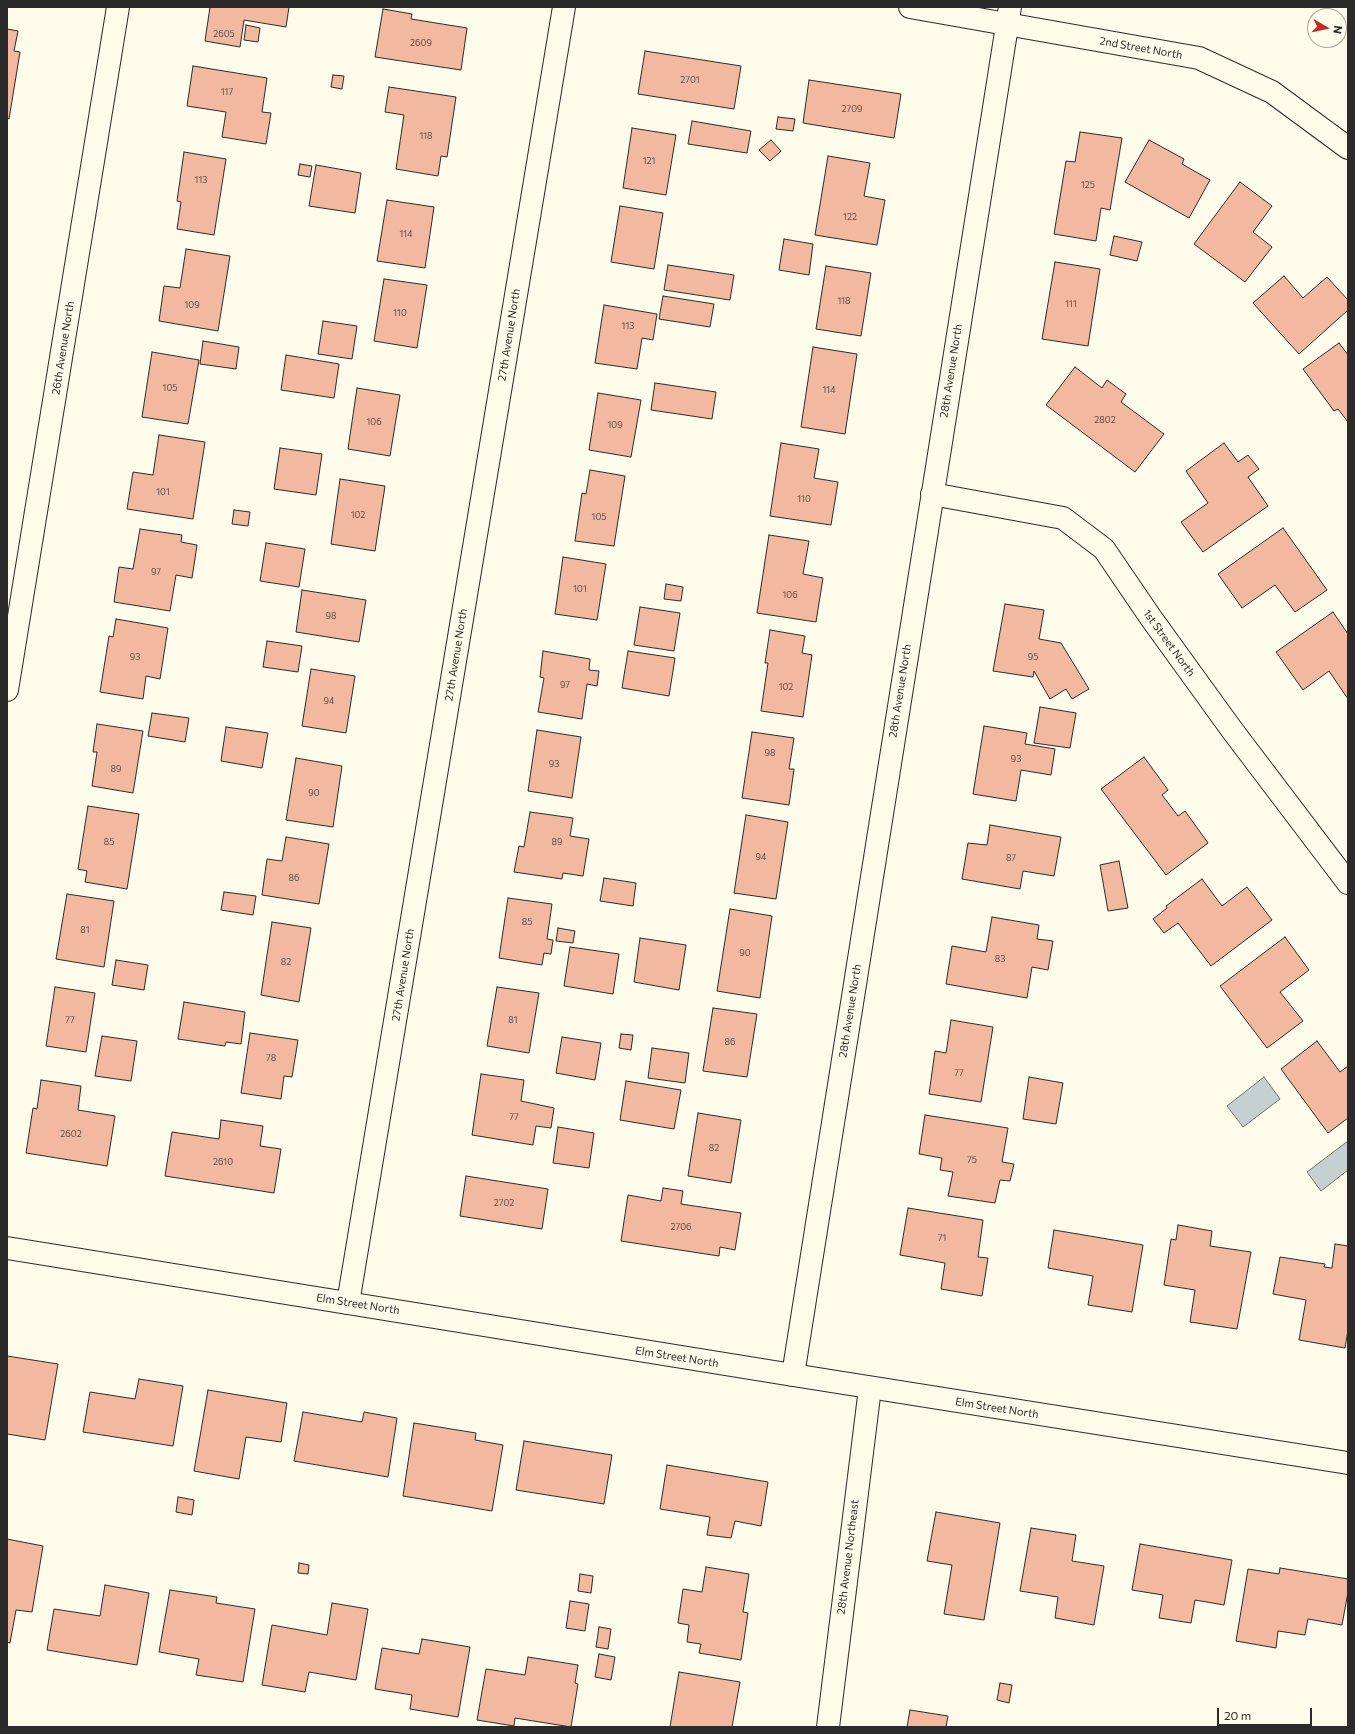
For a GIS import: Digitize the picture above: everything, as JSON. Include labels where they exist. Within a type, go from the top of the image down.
[{"type":"street","name":"26th Avenue North","points":[[7,690],[118,7]]},
{"type":"street","name":"27th Avenue North","points":[[348,1303],[564,7]]},
{"type":"street","name":"2nd Street North","points":[[910,7],[1008,16],[1199,58],[1272,92],[1348,148]]},
{"type":"street","name":"28th Avenue North","points":[[792,1376],[1008,16]]},
{"type":"street","name":"1st Street North","points":[[932,494],[1062,518],[1104,549],[1150,618],[1348,883]]},
{"type":"street","name":"Elm Street North","points":[[7,1248],[792,1376],[1348,1463]]},
{"type":"street","name":"28th Avenue Northeast","points":[[828,1727],[870,1388]]},
{"type":"shaded area","points":[[1264,1077],[1280,1099],[1243,1127],[1227,1106]]},
{"type":"shaded area","points":[[1348,1141],[1348,1170],[1321,1191],[1307,1172]]},
{"type":"building","points":[[210,7],[289,7],[286,27],[244,20],[240,47],[205,41]]},
{"type":"building","points":[[383,9],[412,14],[411,19],[467,28],[461,70],[375,57]]},
{"type":"building","points":[[246,25],[260,28],[258,42],[244,40]]},
{"type":"building","points":[[7,29],[18,31],[14,51],[20,52],[9,119],[7,118]]},
{"type":"building","points":[[645,51],[741,66],[734,109],[638,94]]},
{"type":"building","points":[[193,66],[267,78],[262,112],[271,113],[266,144],[222,137],[226,112],[187,106]]},
{"type":"building","points":[[333,75],[344,76],[342,89],[331,87]]},
{"type":"building","points":[[809,80],[901,94],[894,138],[803,123]]},
{"type":"building","points":[[389,87],[456,97],[447,157],[441,156],[438,176],[396,169],[404,115],[385,112]]},
{"type":"building","points":[[778,117],[795,119],[793,131],[776,129]]},
{"type":"building","points":[[692,121],[751,131],[747,153],[688,144]]},
{"type":"building","points":[[632,128],[676,135],[666,195],[623,188]]},
{"type":"building","points":[[1080,132],[1122,138],[1110,210],[1101,208],[1096,241],[1054,234],[1066,161],[1075,162]]},
{"type":"building","points":[[771,140],[781,151],[770,161],[759,150]]},
{"type":"building","points":[[1149,140],[1184,159],[1182,164],[1210,180],[1189,218],[1125,182]]},
{"type":"building","points":[[184,152],[226,159],[214,235],[177,229],[181,202],[177,201]]},
{"type":"building","points":[[828,156],[870,163],[864,196],[885,200],[877,245],[815,235]]},
{"type":"building","points":[[300,164],[312,166],[310,177],[298,175]]},
{"type":"building","points":[[316,165],[361,173],[355,213],[309,206]]},
{"type":"building","points":[[1240,182],[1272,206],[1253,232],[1272,247],[1245,282],[1194,244]]},
{"type":"building","points":[[387,200],[434,207],[425,268],[377,261]]},
{"type":"building","points":[[620,206],[663,213],[654,269],[611,262]]},
{"type":"building","points":[[1114,236],[1142,242],[1137,261],[1110,255]]},
{"type":"building","points":[[784,239],[813,244],[809,275],[779,270]]},
{"type":"building","points":[[186,249],[230,256],[218,331],[159,321],[164,286],[180,288]]},
{"type":"building","points":[[1055,262],[1100,269],[1088,346],[1042,339]]},
{"type":"building","points":[[668,265],[734,275],[730,300],[664,290]]},
{"type":"building","points":[[826,266],[871,273],[861,336],[816,329]]},
{"type":"building","points":[[1284,276],[1303,298],[1327,277],[1348,300],[1348,310],[1299,354],[1253,303]]},
{"type":"building","points":[[384,279],[427,285],[417,348],[374,341]]},
{"type":"building","points":[[663,296],[714,304],[710,327],[659,319]]},
{"type":"building","points":[[604,305],[657,314],[653,340],[642,338],[637,369],[595,363]]},
{"type":"building","points":[[323,321],[357,326],[352,359],[318,354]]},
{"type":"building","points":[[203,341],[239,347],[236,369],[200,364]]},
{"type":"building","points":[[1339,343],[1348,355],[1348,422],[1338,409],[1334,411],[1303,369]]},
{"type":"building","points":[[813,347],[857,354],[845,434],[801,427]]},
{"type":"building","points":[[152,352],[199,360],[188,424],[142,417]]},
{"type":"building","points":[[286,355],[339,364],[334,398],[281,390]]},
{"type":"building","points":[[1075,367],[1102,388],[1107,380],[1126,394],[1121,402],[1164,434],[1135,472],[1046,405]]},
{"type":"building","points":[[655,383],[716,392],[712,419],[651,410]]},
{"type":"building","points":[[357,388],[400,395],[390,456],[348,449]]},
{"type":"building","points":[[598,393],[641,400],[631,457],[589,450]]},
{"type":"building","points":[[159,435],[205,442],[193,519],[127,509],[133,472],[153,475]]},
{"type":"building","points":[[781,443],[819,449],[814,478],[838,482],[831,525],[770,516]]},
{"type":"building","points":[[1224,443],[1238,462],[1248,455],[1259,469],[1248,477],[1268,506],[1203,552],[1181,522],[1208,503],[1186,471]]},
{"type":"building","points":[[280,448],[322,454],[316,495],[274,489]]},
{"type":"building","points":[[590,470],[625,476],[614,546],[575,541],[582,493],[586,494]]},
{"type":"building","points":[[340,479],[385,486],[375,551],[331,544]]},
{"type":"building","points":[[234,510],[250,512],[248,526],[232,524]]},
{"type":"building","points":[[1283,528],[1327,590],[1295,612],[1275,585],[1242,608],[1218,574]]},
{"type":"building","points":[[140,529],[182,535],[181,542],[197,545],[192,578],[176,575],[170,611],[114,602],[119,567],[133,569]]},
{"type":"building","points":[[769,535],[809,541],[803,574],[823,578],[816,622],[757,613]]},
{"type":"building","points":[[266,543],[305,549],[299,587],[260,581]]},
{"type":"building","points":[[563,557],[606,564],[597,620],[555,614]]},
{"type":"building","points":[[666,584],[683,587],[681,601],[664,599]]},
{"type":"building","points":[[302,590],[366,600],[359,642],[296,632]]},
{"type":"building","points":[[1005,604],[1044,610],[1039,639],[1061,643],[1089,689],[1072,699],[1066,689],[1050,699],[1034,671],[1033,677],[993,671]]},
{"type":"building","points":[[640,607],[680,613],[674,651],[634,645]]},
{"type":"building","points":[[1333,612],[1348,634],[1348,699],[1329,671],[1303,690],[1276,652]]},
{"type":"building","points":[[116,619],[168,628],[160,679],[146,676],[143,699],[100,692],[109,636],[113,637]]},
{"type":"building","points":[[770,630],[805,636],[802,653],[812,655],[803,717],[761,711],[768,663],[765,663]]},
{"type":"building","points":[[267,641],[302,646],[298,672],[263,667]]},
{"type":"building","points":[[543,651],[590,659],[589,670],[599,671],[597,686],[587,684],[582,719],[538,712],[544,678],[540,677]]},
{"type":"building","points":[[628,651],[675,658],[669,696],[622,688]]},
{"type":"building","points":[[311,669],[355,676],[346,733],[302,726]]},
{"type":"building","points":[[1040,707],[1076,713],[1070,748],[1034,743]]},
{"type":"building","points":[[152,713],[189,718],[185,742],[148,736]]},
{"type":"building","points":[[97,724],[143,731],[133,793],[92,786],[97,752],[93,752]]},
{"type":"building","points":[[984,726],[1027,733],[1025,744],[1055,749],[1051,775],[1021,770],[1016,801],[973,794]]},
{"type":"building","points":[[226,727],[268,733],[262,768],[221,761]]},
{"type":"building","points":[[537,730],[581,737],[572,798],[528,791]]},
{"type":"building","points":[[752,732],[794,738],[789,769],[794,769],[789,805],[742,798]]},
{"type":"building","points":[[1144,757],[1168,790],[1162,795],[1178,816],[1185,811],[1208,843],[1166,875],[1101,789]]},
{"type":"building","points":[[296,758],[342,766],[333,827],[286,820]]},
{"type":"building","points":[[88,806],[139,814],[127,889],[85,882],[87,871],[78,869]]},
{"type":"building","points":[[530,812],[573,818],[570,836],[589,839],[583,876],[563,873],[562,879],[514,872],[519,846],[524,847]]},
{"type":"building","points":[[746,815],[788,822],[776,899],[734,893]]},
{"type":"building","points":[[990,825],[1061,837],[1054,876],[1023,871],[1020,889],[962,879],[968,843],[987,845]]},
{"type":"building","points":[[286,837],[329,844],[319,904],[262,895],[267,859],[282,861]]},
{"type":"building","points":[[1119,861],[1128,908],[1108,911],[1100,865]]},
{"type":"building","points":[[604,878],[636,883],[633,906],[600,901]]},
{"type":"building","points":[[1202,879],[1222,906],[1247,887],[1272,920],[1211,966],[1178,923],[1164,933],[1153,919],[1167,908],[1166,906]]},
{"type":"building","points":[[224,892],[256,896],[253,915],[221,910]]},
{"type":"building","points":[[67,894],[114,901],[104,967],[56,959]]},
{"type":"building","points":[[508,898],[552,904],[547,939],[553,940],[551,954],[544,953],[542,965],[499,958]]},
{"type":"building","points":[[730,909],[772,916],[760,998],[717,991]]},
{"type":"building","points":[[992,917],[1039,925],[1037,939],[1053,941],[1048,970],[1032,967],[1027,998],[946,984],[952,946],[986,952]]},
{"type":"building","points":[[272,922],[311,928],[299,1002],[261,995]]},
{"type":"building","points":[[558,928],[575,931],[573,943],[556,941]]},
{"type":"building","points":[[1285,937],[1309,970],[1280,992],[1303,1021],[1267,1048],[1220,986]]},
{"type":"building","points":[[640,938],[686,945],[679,990],[634,982]]},
{"type":"building","points":[[570,947],[619,954],[613,994],[564,986]]},
{"type":"building","points":[[116,960],[148,965],[144,990],[112,985]]},
{"type":"building","points":[[55,987],[95,993],[86,1052],[46,1046]]},
{"type":"building","points":[[497,987],[539,993],[529,1053],[487,1046]]},
{"type":"building","points":[[184,1002],[245,1012],[241,1044],[226,1042],[225,1046],[178,1039]]},
{"type":"building","points":[[713,1008],[757,1014],[747,1077],[703,1071]]},
{"type":"building","points":[[951,1020],[993,1027],[981,1102],[929,1094],[935,1051],[946,1053]]},
{"type":"building","points":[[250,1033],[298,1040],[292,1077],[284,1076],[281,1099],[241,1093]]},
{"type":"building","points":[[621,1034],[633,1035],[631,1050],[619,1048]]},
{"type":"building","points":[[102,1036],[137,1041],[131,1081],[95,1076]]},
{"type":"building","points":[[562,1037],[601,1043],[595,1080],[556,1073]]},
{"type":"building","points":[[1317,1041],[1340,1072],[1348,1066],[1348,1118],[1328,1133],[1281,1069]]},
{"type":"building","points":[[652,1048],[689,1053],[685,1083],[648,1078]]},
{"type":"building","points":[[481,1074],[524,1080],[521,1101],[554,1108],[551,1128],[536,1126],[533,1145],[472,1135]]},
{"type":"building","points":[[1029,1077],[1063,1083],[1056,1124],[1023,1119]]},
{"type":"building","points":[[41,1080],[81,1086],[78,1110],[115,1116],[107,1166],[26,1153],[33,1108],[37,1109]]},
{"type":"building","points":[[626,1081],[681,1090],[674,1129],[620,1120]]},
{"type":"building","points":[[698,1113],[741,1120],[731,1183],[688,1176]]},
{"type":"building","points":[[925,1115],[1008,1128],[1002,1162],[1014,1164],[1010,1181],[1000,1180],[995,1203],[948,1196],[953,1172],[940,1170],[942,1158],[919,1154]]},
{"type":"building","points":[[221,1120],[263,1126],[260,1146],[281,1149],[274,1193],[165,1176],[172,1132],[219,1139]]},
{"type":"building","points":[[558,1127],[594,1133],[589,1168],[553,1163]]},
{"type":"building","points":[[466,1176],[548,1189],[542,1229],[460,1216]]},
{"type":"building","points":[[663,1188],[683,1191],[681,1204],[741,1213],[735,1250],[720,1247],[719,1256],[621,1241],[628,1195],[661,1201]]},
{"type":"building","points":[[908,1208],[983,1220],[978,1257],[988,1258],[982,1296],[941,1289],[945,1263],[900,1255]]},
{"type":"building","points":[[1178,1225],[1212,1231],[1210,1246],[1251,1252],[1237,1329],[1190,1322],[1195,1290],[1164,1285],[1171,1239],[1176,1240]]},
{"type":"building","points":[[1054,1230],[1143,1245],[1132,1312],[1088,1305],[1093,1276],[1048,1268]]},
{"type":"building","points":[[1335,1244],[1348,1246],[1348,1330],[1345,1348],[1299,1340],[1306,1300],[1273,1294],[1280,1257],[1325,1264],[1324,1267],[1332,1268]]},
{"type":"building","points":[[7,1356],[58,1364],[45,1440],[7,1434]]},
{"type":"building","points":[[139,1379],[183,1386],[173,1446],[83,1432],[90,1392],[135,1399]]},
{"type":"building","points":[[208,1390],[287,1403],[281,1442],[246,1437],[239,1479],[194,1471]]},
{"type":"building","points":[[303,1412],[362,1422],[364,1412],[397,1418],[388,1477],[294,1461]]},
{"type":"building","points":[[414,1423],[476,1433],[475,1440],[503,1445],[492,1511],[403,1496]]},
{"type":"building","points":[[524,1441],[612,1455],[604,1504],[516,1490]]},
{"type":"building","points":[[667,1465],[768,1482],[761,1526],[735,1521],[731,1538],[707,1535],[710,1517],[660,1509]]},
{"type":"building","points":[[178,1497],[194,1500],[192,1515],[176,1512]]},
{"type":"building","points":[[936,1512],[1000,1523],[984,1620],[944,1614],[952,1565],[927,1561]]},
{"type":"building","points":[[1031,1528],[1076,1535],[1072,1561],[1104,1566],[1094,1625],[1055,1618],[1058,1597],[1020,1591]]},
{"type":"building","points":[[7,1539],[43,1546],[32,1612],[16,1610],[10,1643],[7,1642]]},
{"type":"building","points":[[1140,1544],[1232,1560],[1224,1605],[1195,1600],[1191,1623],[1159,1618],[1163,1595],[1132,1590]]},
{"type":"building","points":[[299,1563],[309,1565],[308,1574],[298,1573]]},
{"type":"building","points":[[706,1567],[749,1574],[743,1612],[748,1613],[741,1660],[699,1653],[701,1644],[687,1642],[689,1625],[678,1623],[683,1589],[702,1592]]},
{"type":"building","points":[[1280,1568],[1348,1579],[1348,1592],[1342,1625],[1308,1619],[1305,1635],[1278,1631],[1276,1648],[1236,1641],[1248,1569],[1279,1574]]},
{"type":"building","points":[[580,1574],[593,1576],[591,1593],[578,1591]]},
{"type":"building","points":[[105,1585],[149,1593],[137,1665],[47,1650],[54,1609],[100,1616]]},
{"type":"building","points":[[170,1590],[217,1597],[216,1603],[255,1609],[243,1682],[196,1675],[199,1659],[159,1652]]},
{"type":"building","points":[[570,1601],[589,1604],[585,1631],[566,1628]]},
{"type":"building","points":[[332,1603],[368,1609],[356,1680],[309,1672],[305,1692],[262,1685],[272,1625],[327,1635]]},
{"type":"building","points":[[599,1627],[611,1629],[608,1649],[596,1647]]},
{"type":"building","points":[[422,1639],[470,1647],[458,1717],[410,1709],[412,1695],[375,1689],[382,1648],[419,1654]]},
{"type":"building","points":[[599,1654],[615,1657],[611,1680],[595,1677]]},
{"type":"building","points":[[528,1657],[578,1665],[575,1683],[578,1684],[571,1727],[515,1718],[514,1726],[477,1720],[486,1669],[525,1675]]},
{"type":"building","points":[[679,1672],[740,1682],[732,1727],[670,1727]]},
{"type":"building","points":[[1000,1683],[1012,1685],[1009,1703],[997,1700]]},
{"type":"building","points":[[910,1710],[948,1716],[946,1727],[907,1727]]}]
